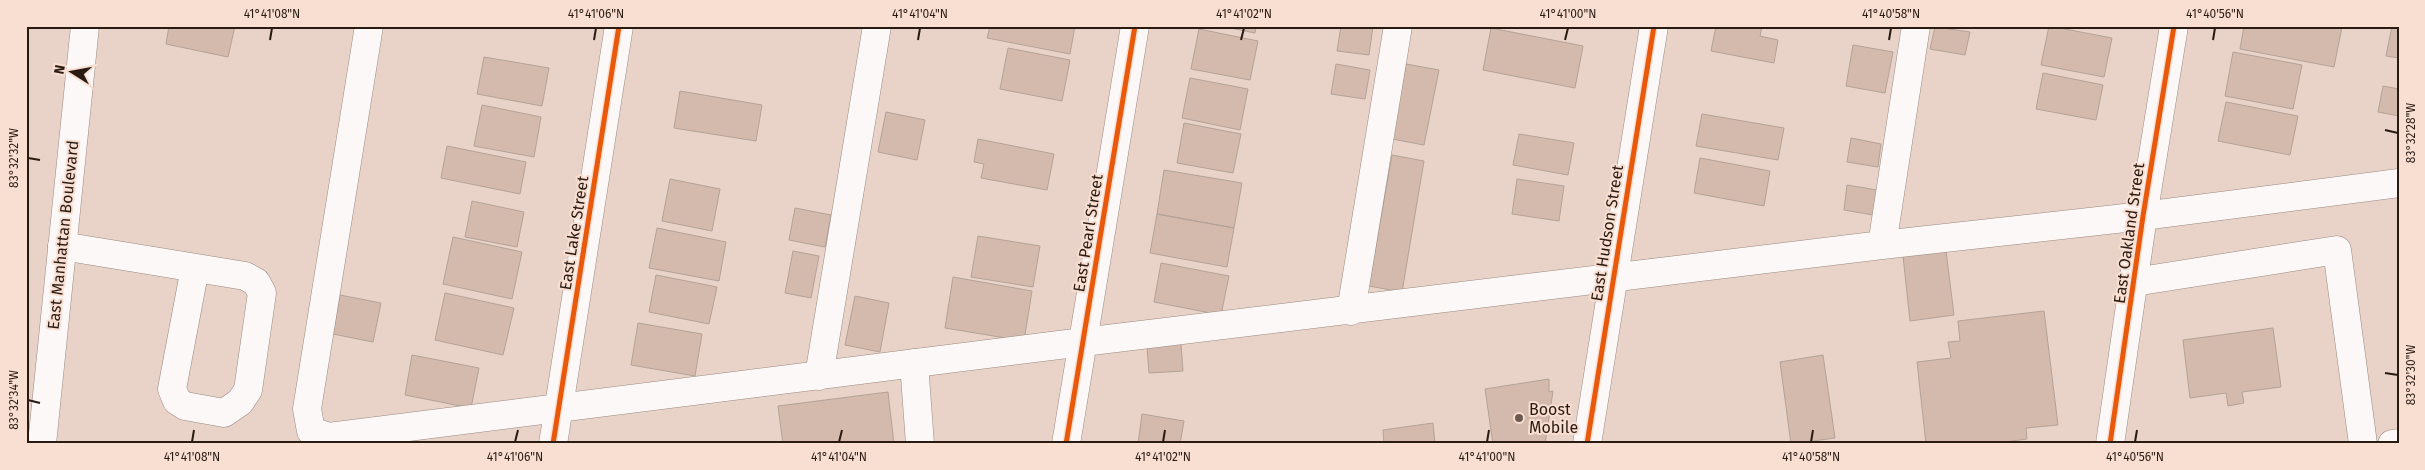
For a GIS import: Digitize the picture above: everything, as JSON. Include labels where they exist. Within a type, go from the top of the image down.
[{"type":"street","name":"East Manhattan Boulevard","points":[[42,444],[85,26]]},
{"type":"street","points":[[369,26],[308,409],[311,431],[329,437],[1083,342],[1351,311],[1882,245],[2143,216],[2399,183]]},
{"type":"street","name":"East Lake Street","points":[[553,444],[619,26]]},
{"type":"street","points":[[819,376],[877,26]]},
{"type":"street","name":"East Pearl Street","points":[[1066,444],[1135,26]]},
{"type":"street","points":[[1351,311],[1398,26]]},
{"type":"street","name":"East Hudson Street","points":[[1587,444],[1612,278],[1654,26]]},
{"type":"street","points":[[1882,245],[1916,26]]},
{"type":"street","name":"East Oakland Street","points":[[2110,444],[2143,216],[2174,26]]},
{"type":"street","points":[[62,246],[245,276],[256,282],[262,293],[248,390],[240,402],[224,413],[185,406],[177,401],[172,389],[195,268]]},
{"type":"street","points":[[2134,282],[2337,250],[2363,444]]},
{"type":"street","points":[[914,364],[920,444]]},
{"type":"street","points":[[2392,444],[2399,443]]},
{"type":"building","points":[[169,26],[235,26],[228,57],[166,44]]},
{"type":"building","points":[[990,26],[1075,26],[1070,54],[987,38]]},
{"type":"building","points":[[1221,26],[1256,26],[1255,33]]},
{"type":"building","points":[[1341,26],[1373,26],[1369,55],[1337,51]]},
{"type":"building","points":[[1716,26],[1762,26],[1760,36],[1778,40],[1774,63],[1711,51]]},
{"type":"building","points":[[2049,26],[2112,38],[2104,77],[2041,65]]},
{"type":"building","points":[[2244,26],[2342,27],[2334,67],[2240,49]]},
{"type":"building","points":[[2392,26],[2399,26],[2399,58],[2386,56]]},
{"type":"building","points":[[1935,27],[1970,32],[1965,55],[1930,49]]},
{"type":"building","points":[[1491,28],[1583,46],[1575,88],[1483,70]]},
{"type":"building","points":[[1199,29],[1258,41],[1250,80],[1191,69]]},
{"type":"building","points":[[1853,45],[1893,52],[1885,93],[1846,86]]},
{"type":"building","points":[[1008,48],[1070,60],[1062,101],[1000,89]]},
{"type":"building","points":[[2233,52],[2302,65],[2293,109],[2225,96]]},
{"type":"building","points":[[484,57],[549,68],[542,106],[477,94]]},
{"type":"building","points":[[1336,64],[1370,70],[1365,99],[1331,94]]},
{"type":"building","points":[[1406,64],[1439,70],[1424,145],[1392,139]]},
{"type":"building","points":[[2043,73],[2103,85],[2096,120],[2036,109]]},
{"type":"building","points":[[1190,78],[1248,89],[1240,130],[1182,118]]},
{"type":"building","points":[[2383,86],[2399,89],[2399,116],[2378,112]]},
{"type":"building","points":[[680,91],[762,105],[756,141],[674,128]]},
{"type":"building","points":[[2226,102],[2298,116],[2290,155],[2218,141]]},
{"type":"building","points":[[482,105],[541,117],[534,157],[474,146]]},
{"type":"building","points":[[886,112],[925,120],[917,160],[878,152]]},
{"type":"building","points":[[1702,114],[1784,128],[1778,160],[1696,146]]},
{"type":"building","points":[[1184,123],[1241,134],[1233,173],[1177,163]]},
{"type":"building","points":[[1519,134],[1574,143],[1568,175],[1513,165]]},
{"type":"building","points":[[1851,138],[1881,144],[1878,167],[1847,162]]},
{"type":"building","points":[[978,139],[1054,154],[1047,190],[981,178],[984,164],[974,162]]},
{"type":"building","points":[[447,146],[526,162],[520,194],[441,178]]},
{"type":"building","points":[[1392,155],[1424,161],[1402,292],[1369,286]]},
{"type":"building","points":[[1700,158],[1770,171],[1764,206],[1694,193]]},
{"type":"building","points":[[1164,170],[1242,183],[1234,228],[1157,214]]},
{"type":"building","points":[[670,179],[720,189],[712,231],[662,221]]},
{"type":"building","points":[[1517,179],[1564,186],[1559,221],[1512,214]]},
{"type":"building","points":[[1847,185],[1877,190],[1873,215],[1844,210]]},
{"type":"building","points":[[472,201],[524,212],[517,247],[465,237]]},
{"type":"building","points":[[795,208],[831,215],[825,247],[789,240]]},
{"type":"building","points":[[1157,214],[1234,228],[1227,267],[1150,253]]},
{"type":"building","points":[[657,228],[726,242],[719,281],[649,268]]},
{"type":"building","points":[[978,236],[1040,246],[1033,287],[971,277]]},
{"type":"building","points":[[453,237],[522,252],[512,299],[443,284]]},
{"type":"building","points":[[793,251],[819,256],[811,298],[785,293]]},
{"type":"building","points":[[1946,251],[1954,315],[1910,321],[1903,256]]},
{"type":"building","points":[[1161,263],[1229,276],[1221,315],[1154,302]]},
{"type":"building","points":[[656,275],[717,287],[709,324],[649,312]]},
{"type":"building","points":[[953,277],[1032,291],[1024,341],[945,328]]},
{"type":"building","points":[[445,293],[514,308],[503,355],[435,340]]},
{"type":"building","points":[[340,295],[381,303],[373,342],[333,334]]},
{"type":"building","points":[[855,296],[889,303],[880,352],[845,345]]},
{"type":"building","points":[[2044,311],[2058,425],[2026,428],[2027,439],[1990,444],[1926,444],[1917,362],[1951,358],[1948,342],[1960,341],[1958,321]]},
{"type":"building","points":[[638,323],[702,334],[695,376],[631,365]]},
{"type":"building","points":[[2273,328],[2281,387],[2242,392],[2244,403],[2228,406],[2226,393],[2190,398],[2183,340]]},
{"type":"building","points":[[1181,344],[1183,371],[1149,373],[1147,347]]},
{"type":"building","points":[[412,355],[479,368],[471,408],[405,395]]},
{"type":"building","points":[[1823,355],[1835,438],[1791,444],[1780,362]]},
{"type":"building","name":"Boost Mobile","points":[[1549,379],[1549,392],[1553,391],[1545,444],[1493,444],[1485,389]]},
{"type":"building","points":[[888,392],[894,444],[783,444],[778,406]]},
{"type":"building","points":[[1142,414],[1184,421],[1180,444],[1138,444]]},
{"type":"building","points":[[1433,423],[1435,444],[1384,444],[1383,430]]},
{"type":"cycle path","points":[[553,444],[619,26]]},
{"type":"cycle path","points":[[1066,444],[1135,26]]},
{"type":"cycle path","points":[[1587,444],[1654,26]]},
{"type":"cycle path","points":[[2110,444],[2143,216],[2174,26]]},
{"type":"place","name":"Boost Mobile","points":[[1519,418]]}]
